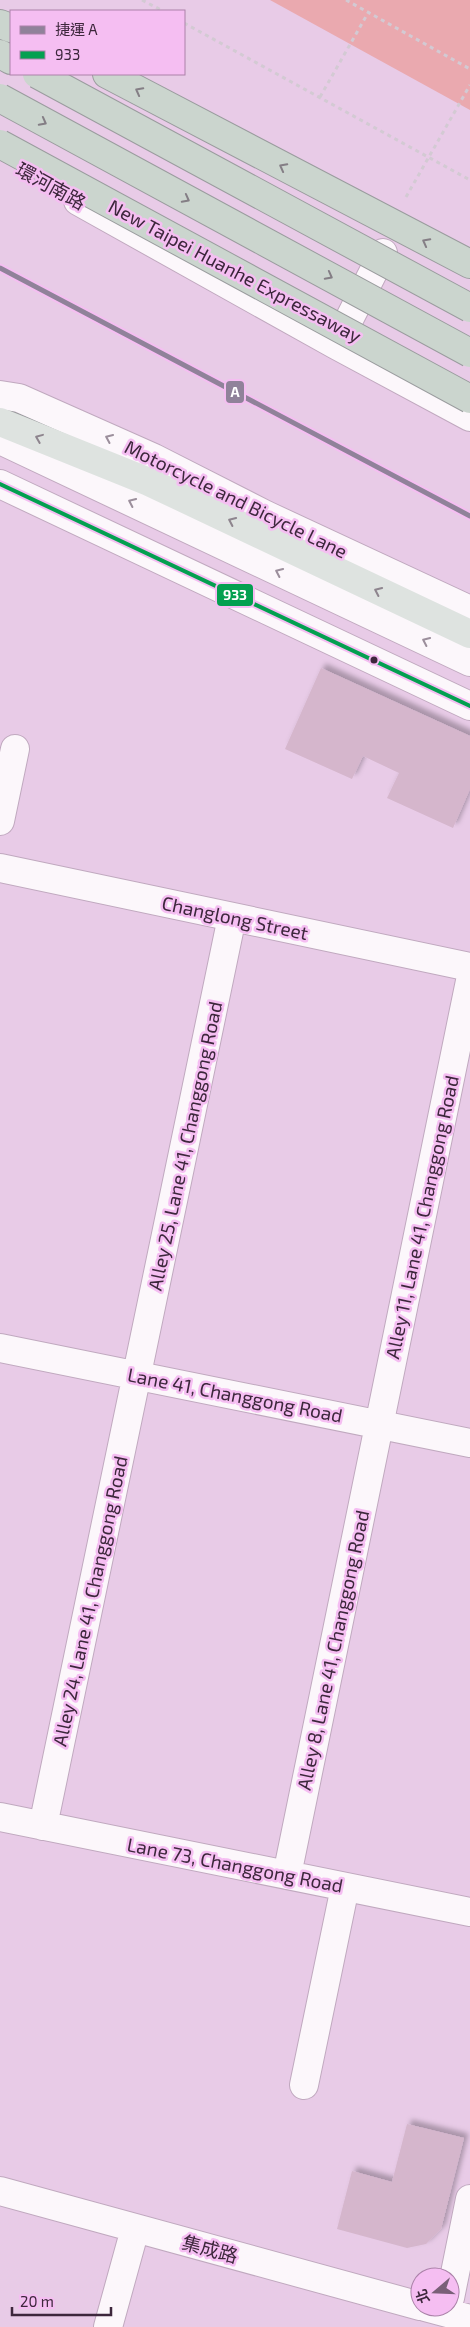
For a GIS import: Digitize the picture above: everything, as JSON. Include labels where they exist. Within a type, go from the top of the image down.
[{"type":"highway","points":[[39,75],[470,308]]},
{"type":"highway","points":[[108,75],[470,264]]},
{"type":"highway","points":[[0,98],[470,353]]},
{"type":"highway","name":"New Taipei Huanhe Expressaway","points":[[0,144],[470,399]]},
{"type":"main road","points":[[0,422],[152,470],[470,634]]},
{"type":"street","points":[[54,75],[470,300]]},
{"type":"street","name":"環河南路","points":[[0,158],[336,346],[470,417]]},
{"type":"street","points":[[336,346],[383,253]]},
{"type":"street","name":"Motorcycle and Bicycle Lane","points":[[0,396],[19,398],[152,470],[266,516],[470,610]]},
{"type":"street","points":[[0,440],[470,662]]},
{"type":"street","points":[[0,484],[470,706]]},
{"type":"street","points":[[0,821],[16,749]]},
{"type":"street","name":"Changlong Street","points":[[0,868],[470,967]]},
{"type":"street","name":"Alley 25, Lane 41, Changgong Road","points":[[137,1375],[232,917]]},
{"type":"street","name":"Alley 11, Lane 41, Changgong Road","points":[[379,1424],[470,981]]},
{"type":"street","name":"Lane 41, Changgong Road","points":[[0,1348],[470,1443]]},
{"type":"street","name":"Alley 24, Lane 41, Changgong Road","points":[[44,1826],[137,1375]]},
{"type":"street","name":"Alley 8, Lane 41, Changgong Road","points":[[286,1875],[379,1424]]},
{"type":"street","name":"Lane 73, Changgong Road","points":[[0,1817],[470,1912]]},
{"type":"street","points":[[304,2085],[345,1887]]},
{"type":"street","name":"集成路","points":[[0,2192],[410,2303]]},
{"type":"street","points":[[456,2267],[470,2199]]},
{"type":"street","points":[[108,2327],[135,2229]]},
{"type":"path","points":[[142,0],[161,10]]},
{"type":"path","points":[[346,0],[470,69]]},
{"type":"path","points":[[320,97],[368,13]]},
{"type":"path","points":[[185,24],[470,180]]},
{"type":"path","points":[[402,204],[470,85]]},
{"type":"shaded area","points":[[270,0],[470,0],[470,110]]},
{"type":"building","points":[[321,668],[470,736],[470,789],[453,828],[387,798],[399,773],[363,756],[352,779],[285,749]]},
{"type":"building","points":[[407,2124],[464,2138],[441,2229],[426,2244],[407,2248],[337,2229],[352,2171],[392,2182]]},
{"type":"metro line","name":"A","points":[[0,268],[470,516]]},
{"type":"transit line","name":"933","points":[[0,484],[470,706]]}]
